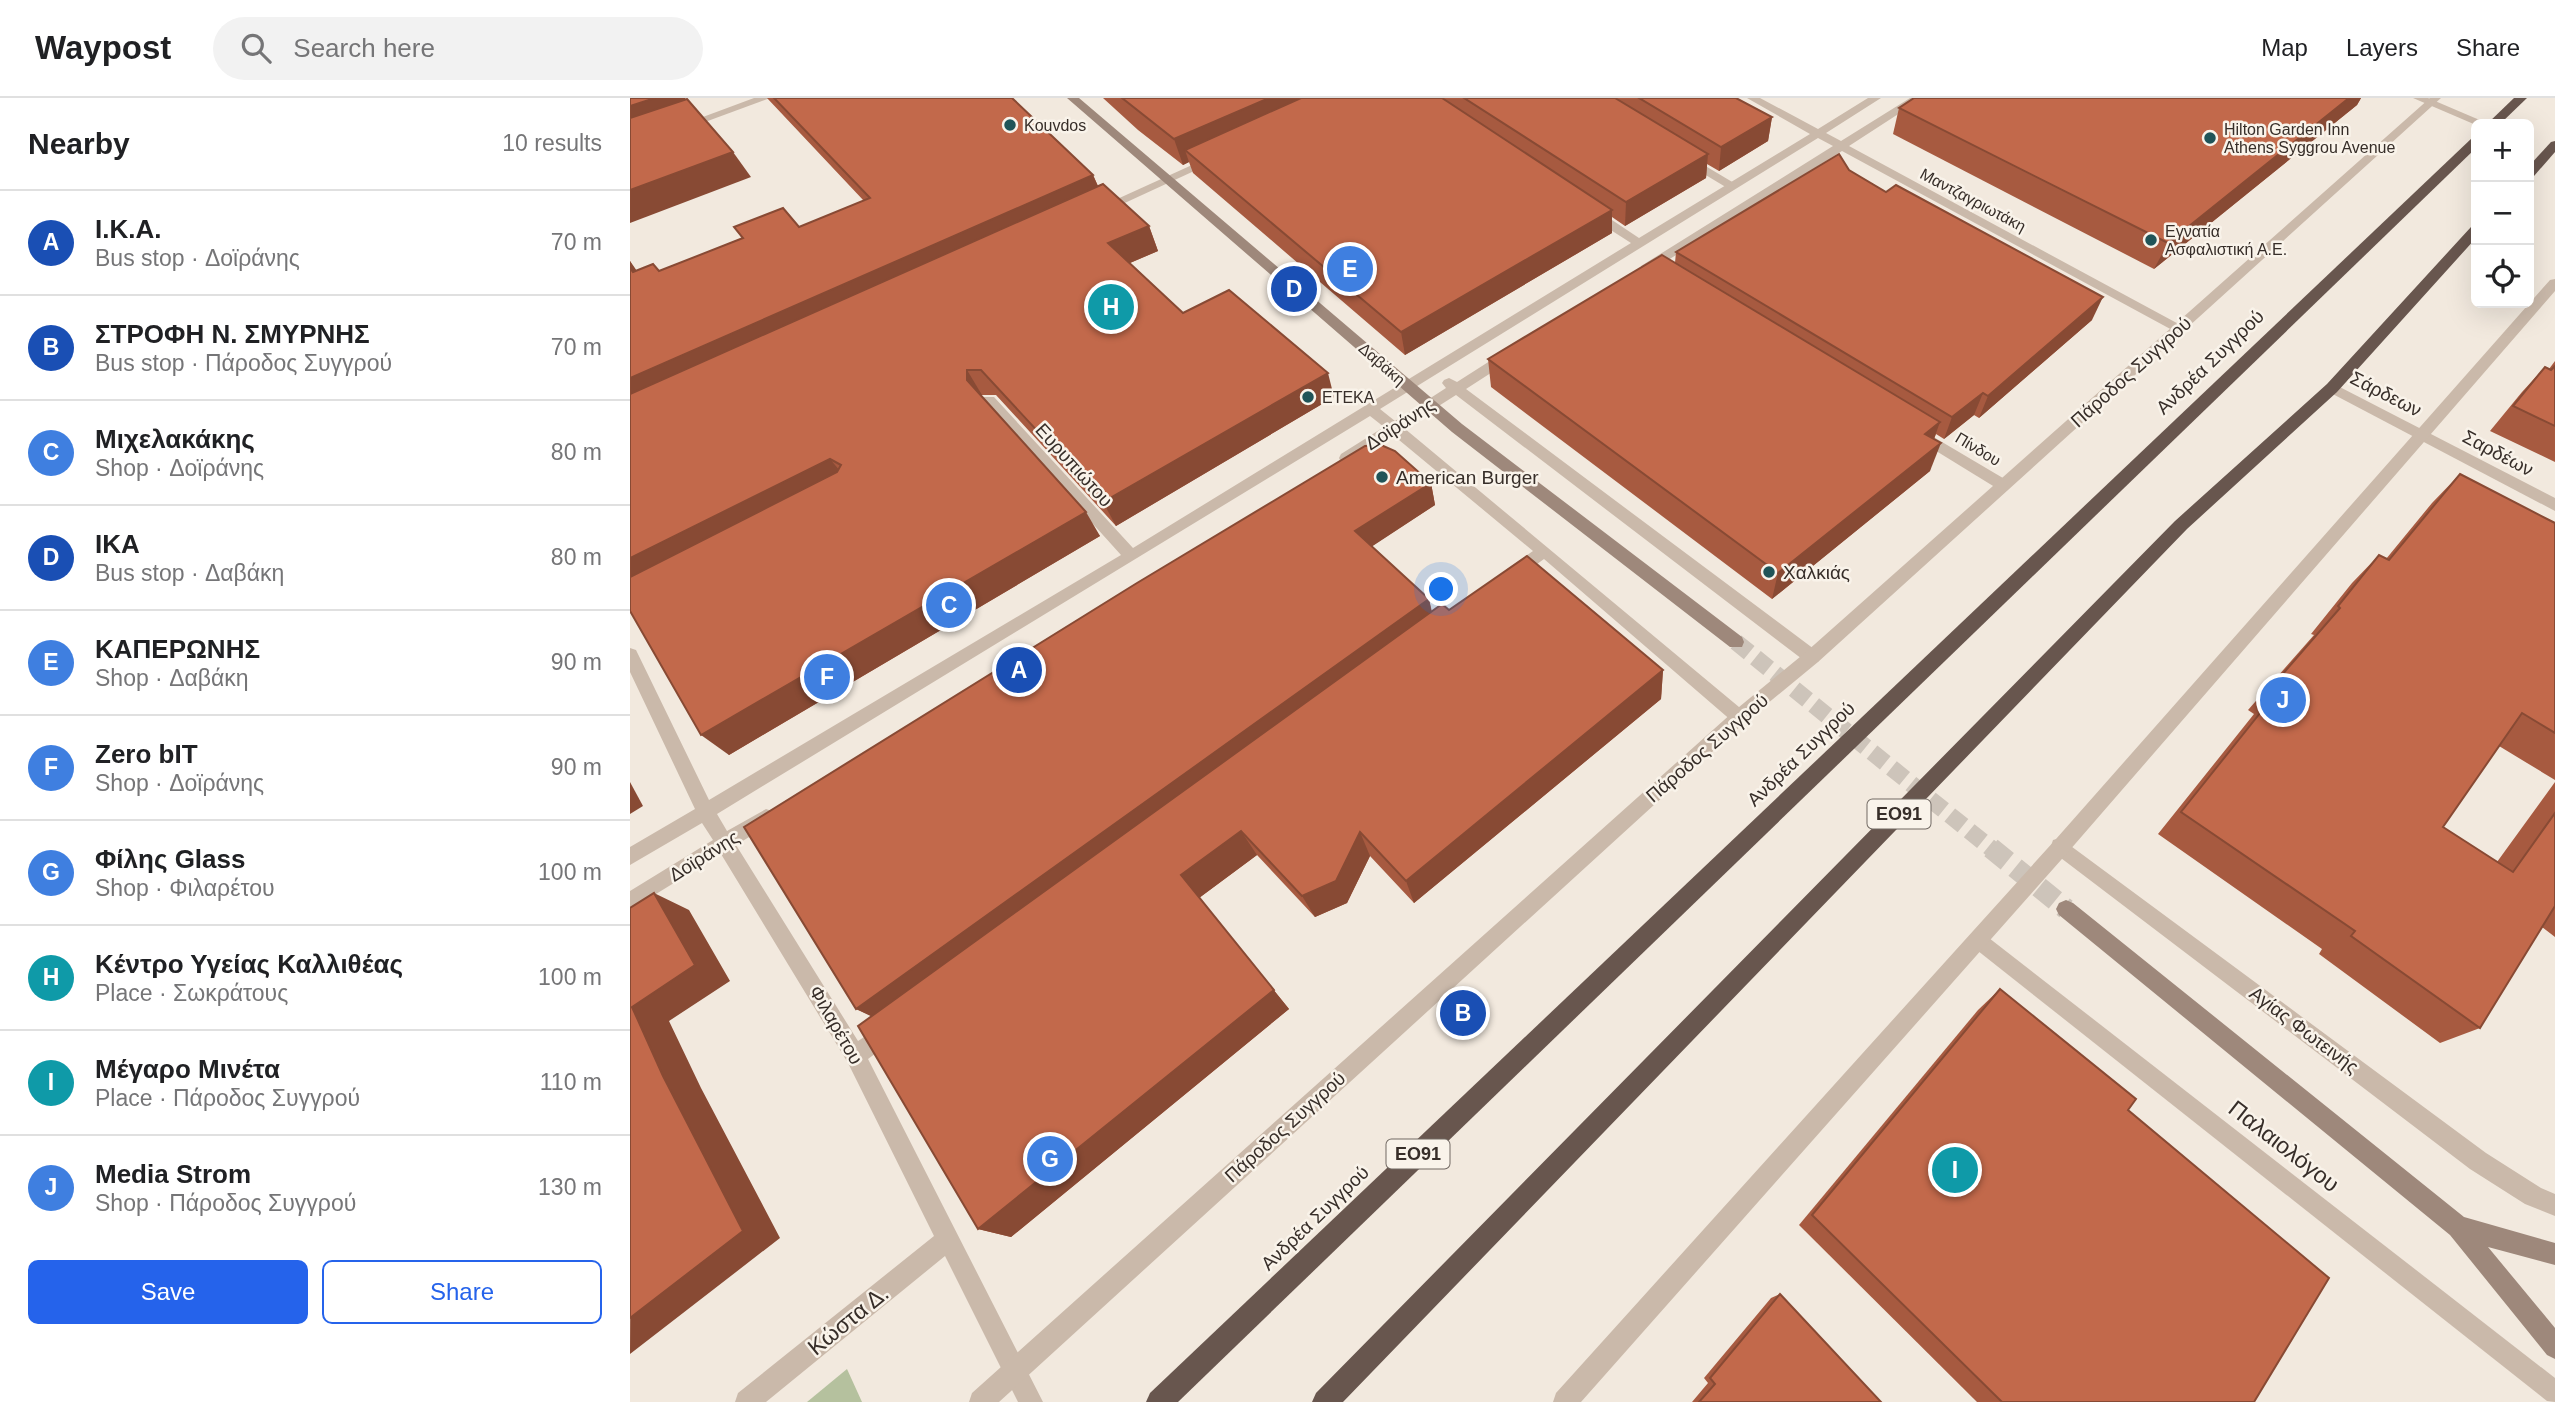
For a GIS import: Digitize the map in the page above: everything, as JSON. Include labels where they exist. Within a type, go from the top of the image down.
[{"type":"highway","points":[[2498,119],[2521,98]]},
{"type":"highway","points":[[2534,168],[2555,145]]},
{"type":"highway","name":"Ανδρέα Συγγρού","points":[[1158,1402],[2471,146]]},
{"type":"highway","name":"ΕΟ91","points":[[1325,1402],[2181,525],[2332,388],[2471,235]]},
{"type":"main road","name":"Δαβάκη","points":[[1072,98],[1429,404],[1736,642]]},
{"type":"main road","points":[[2066,909],[2458,1227],[2555,1347]]},
{"type":"main road","points":[[2458,1227],[2555,1254]]},
{"type":"street","points":[[667,132],[765,98]]},
{"type":"street","name":"Μαντζαγριωτάκη","points":[[1752,98],[2179,328]]},
{"type":"street","name":"Δοϊράνης","points":[[630,857],[1409,387],[1876,98]]},
{"type":"street","points":[[1647,272],[1918,98]]},
{"type":"street","points":[[2428,100],[2472,119]]},
{"type":"street","name":"Πάροδος Συγγρού","points":[[981,1402],[1739,717],[1812,657],[2179,328],[2428,100]]},
{"type":"street","points":[[1087,215],[1227,152]]},
{"type":"street","points":[[1676,152],[1733,186]]},
{"type":"street","points":[[1582,205],[1640,244]]},
{"type":"street","points":[[1565,1402],[1980,940],[2555,284]]},
{"type":"street","name":"Δοϊράνης","points":[[1336,464],[1522,346]]},
{"type":"street","name":"Δαβάκη","points":[[1432,372],[1812,657]]},
{"type":"street","name":"Σάρδεων","points":[[2332,388],[2423,435]]},
{"type":"street","name":"Ευρυπιώτου","points":[[989,400],[1131,556]]},
{"type":"street","points":[[1371,409],[1544,551],[1739,717]]},
{"type":"street","name":"Πίνδου","points":[[1908,427],[2003,485]]},
{"type":"street","name":"Σαρδέων","points":[[2423,435],[2555,505]]},
{"type":"street","points":[[1499,583],[1544,551]]},
{"type":"street","name":"Φιλαρέτου","points":[[630,655],[705,811],[855,1056],[1031,1402]]},
{"type":"street","name":"Δοϊράνης","points":[[630,901],[784,806]]},
{"type":"street","name":"Αγίας Φωτεινής","points":[[2060,846],[2478,1161],[2533,1196],[2555,1205]]},
{"type":"street","name":"Παλαιολόγου","points":[[1980,940],[2555,1393]]},
{"type":"street","points":[[855,1056],[899,1023]]},
{"type":"street","name":"Κώστα Δ.","points":[[747,1402],[948,1239]]},
{"type":"green space","points":[[847,1369],[862,1402],[807,1402]]},
{"type":"building","points":[[630,98],[655,98],[630,106]]},
{"type":"building","points":[[774,98],[1012,98],[1093,175],[630,378],[630,268],[633,272],[653,264],[659,271],[743,238],[734,227],[783,208],[799,227],[870,198]]},
{"type":"building","points":[[1122,98],[1269,98],[1174,139]]},
{"type":"building","points":[[1301,98],[1442,98],[1612,210],[1401,332],[1185,150]]},
{"type":"building","points":[[1464,98],[1615,98],[1708,154],[1626,202]]},
{"type":"building","points":[[1639,98],[1736,98],[1772,117],[1721,147]]},
{"type":"building","points":[[1914,98],[2349,98],[2168,243],[1899,108]]},
{"type":"building","points":[[687,99],[733,152],[630,190],[630,118]]},
{"type":"building","points":[[1839,154],[1849,170],[1886,192],[1896,185],[2103,297],[1988,396],[1983,393],[1952,417],[1676,252]]},
{"type":"building","points":[[1103,184],[1149,226],[1108,243],[1183,313],[1229,290],[1328,373],[1103,502],[981,370],[967,370],[967,380],[1086,512],[701,735],[630,611],[630,577],[837,472],[841,465],[830,459],[630,558],[630,394]]},
{"type":"building","points":[[1662,255],[1940,422],[1925,434],[1941,443],[1778,573],[1488,359]]},
{"type":"building","points":[[2555,366],[2555,426],[2513,406],[2545,367],[2551,370]]},
{"type":"building","points":[[1381,445],[1395,451],[1431,483],[1355,531],[1429,599],[856,1009],[744,827],[1137,583],[1365,446]]},
{"type":"building","points":[[2460,474],[2555,523],[2555,733],[2522,713],[2443,827],[2513,872],[2555,813],[2555,906],[2480,1028],[2351,936],[2355,931],[2181,812],[2280,688],[2274,684],[2340,608],[2338,606],[2379,555],[2389,560]]},
{"type":"building","points":[[1527,556],[1663,670],[1406,881],[1360,832],[1336,881],[1302,896],[1241,831],[1181,875],[1274,990],[978,1229],[858,1026],[1442,604],[1449,610]]},
{"type":"building","points":[[654,893],[695,965],[632,1007],[663,1076],[743,1231],[630,1318],[630,908]]},
{"type":"building","points":[[2000,989],[2136,1099],[2128,1110],[2329,1278],[2254,1402],[2002,1402],[1812,1215]]},
{"type":"building","points":[[1780,1294],[1881,1402],[1699,1402],[1715,1384],[1710,1378]]},
{"type":"tunnel","points":[[1736,642],[1993,850]]},
{"type":"tunnel","points":[[1991,848],[2066,909]]},
{"type":"place","name":"Kouvdos","points":[[1010,125]]},
{"type":"place","name":"Hilton Garden Inn Athens Syggrou Avenue","points":[[2210,138]]},
{"type":"place","name":"Εγνατία Ασφαλιστική Α.Ε.","points":[[2151,240]]},
{"type":"place","name":"ΚΑΠΕΡΩΝΗΣ","points":[[1350,269]]},
{"type":"place","name":"ΙΚΑ","points":[[1294,289]]},
{"type":"place","name":"Κέντρο Υγείας Καλλιθέας","points":[[1111,307]]},
{"type":"place","name":"ΕΤΕΚΑ","points":[[1308,397]]},
{"type":"place","name":"American Burger","points":[[1382,477]]},
{"type":"place","name":"Χαλκιάς","points":[[1769,572]]},
{"type":"place","name":"Μιχελακάκης","points":[[949,605]]},
{"type":"place","name":"Ι.Κ.Α.","points":[[1019,670]]},
{"type":"place","name":"Zero bIT","points":[[827,677]]},
{"type":"place","name":"Media Strom","points":[[2283,700]]},
{"type":"place","name":"ΣΤΡΟΦΗ Ν. ΣΜΥΡΝΗΣ","points":[[1463,1013]]},
{"type":"place","name":"Φίλης Glass","points":[[1050,1159]]},
{"type":"place","name":"Μέγαρο Μινέτα","points":[[1955,1170]]}]
